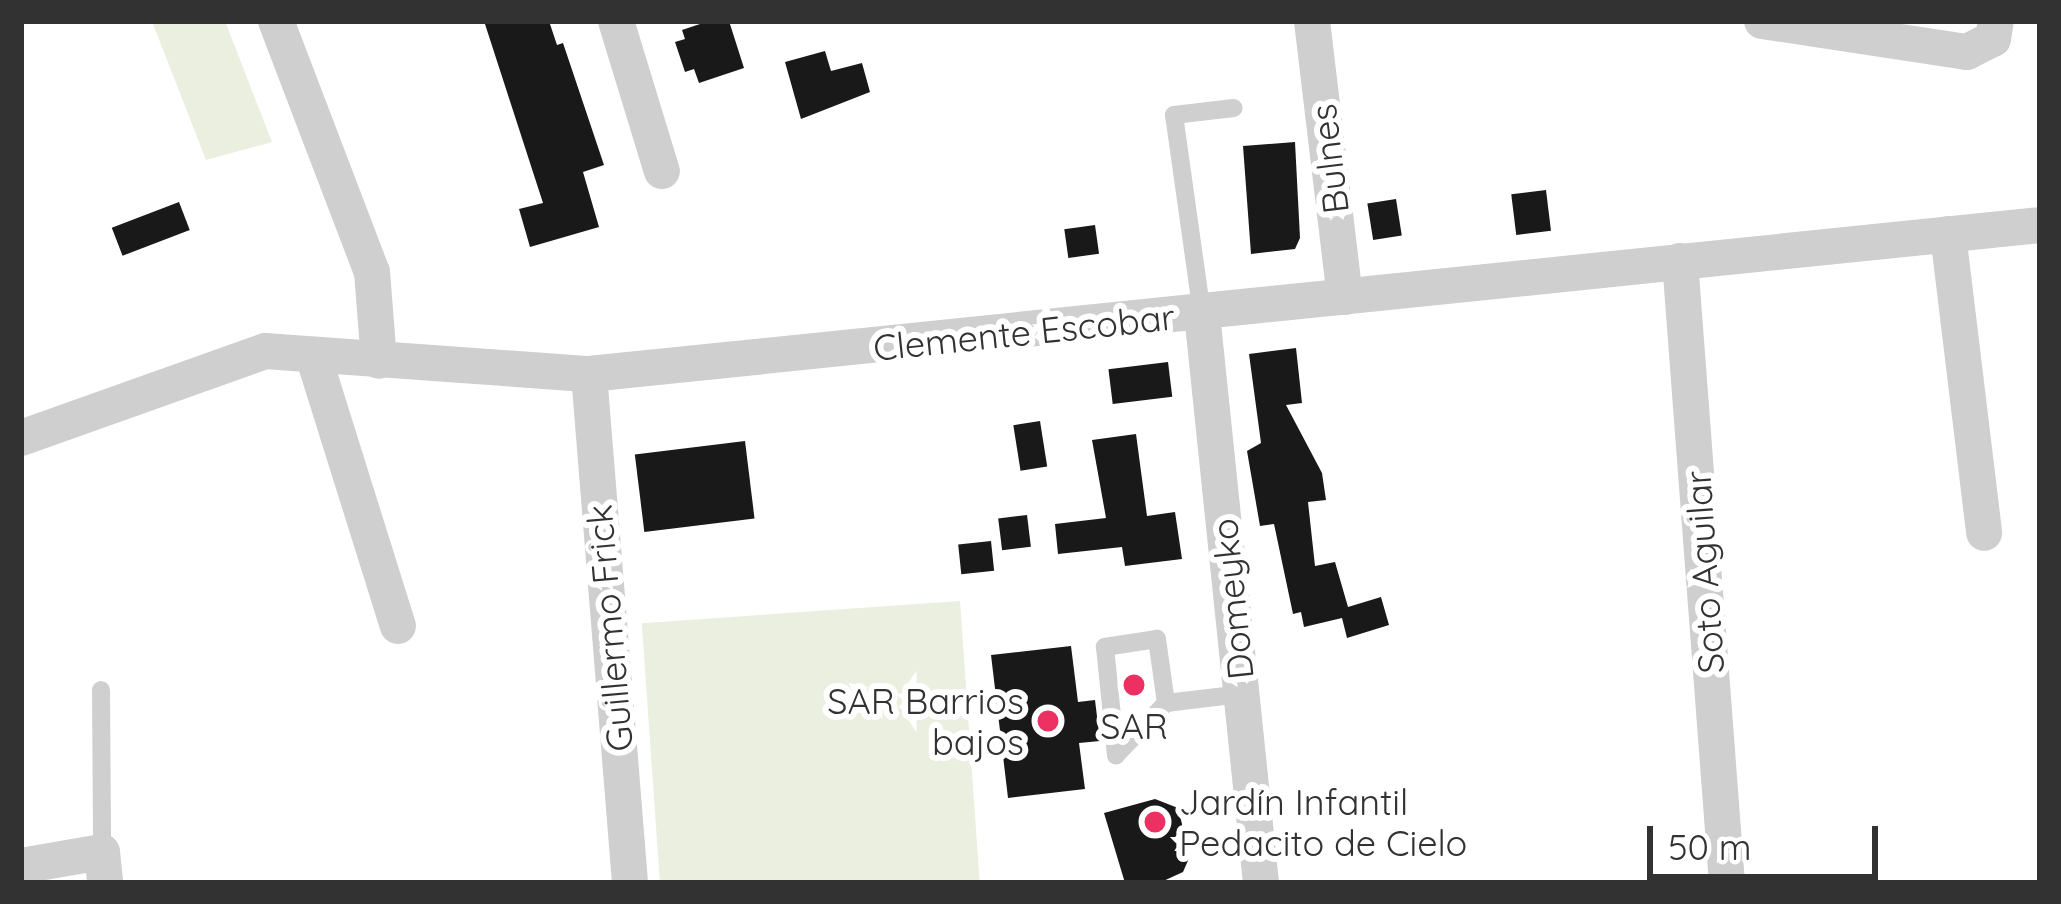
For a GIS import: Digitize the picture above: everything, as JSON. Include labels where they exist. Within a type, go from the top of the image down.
[{"type":"street","points":[[276,21],[373,272],[379,361]]},
{"type":"street","points":[[616,21],[662,171]]},
{"type":"street","name":"Bulnes","points":[[1312,21],[1345,297]]},
{"type":"street","points":[[1762,21],[1967,52],[1993,38],[1996,21]]},
{"type":"street","name":"Clemente Escobar","points":[[21,438],[247,356],[313,355],[589,374],[2040,225]]},
{"type":"street","points":[[1948,234],[1984,533]]},
{"type":"street","name":"Soto Aguilar","points":[[1680,262],[1727,883]]},
{"type":"street","name":"Domeyko","points":[[1202,314],[1262,883]]},
{"type":"street","points":[[313,355],[398,626]]},
{"type":"street","name":"Guillermo Frick","points":[[589,374],[630,883]]},
{"type":"street","points":[[21,866],[104,868]]},
{"type":"lane","points":[[1202,314],[1174,115],[1234,108]]},
{"type":"lane","points":[[1166,703],[1157,640],[1105,647],[1116,755],[1166,703],[1242,694]]},
{"type":"lane","points":[[101,690],[104,868]]},
{"type":"shaded area","points":[[225,21],[272,142],[206,160],[153,24]]},
{"type":"shaded area","points":[[960,601],[980,883],[660,883],[642,623]]},
{"type":"building","points":[[484,21],[549,21],[557,45],[563,43],[604,165],[583,172],[599,227],[530,247],[519,209],[543,203]]},
{"type":"building","points":[[709,21],[729,21],[744,68],[699,83],[694,69],[685,72],[675,42],[685,39],[682,30]]},
{"type":"building","points":[[825,51],[831,71],[862,63],[870,92],[801,119],[785,62]]},
{"type":"building","points":[[1295,142],[1300,238],[1295,249],[1251,254],[1243,146]]},
{"type":"building","points":[[1546,190],[1551,231],[1516,235],[1511,194]]},
{"type":"building","points":[[1396,199],[1402,236],[1373,240],[1367,204]]},
{"type":"building","points":[[179,202],[190,230],[123,256],[112,228]]},
{"type":"building","points":[[1095,225],[1099,254],[1068,258],[1064,229]]},
{"type":"building","points":[[1296,348],[1302,403],[1286,405],[1322,473],[1326,500],[1308,502],[1315,566],[1335,562],[1348,607],[1381,597],[1389,625],[1347,638],[1342,618],[1304,627],[1301,612],[1293,614],[1274,524],[1260,526],[1247,451],[1261,443],[1249,354]]},
{"type":"building","points":[[1168,362],[1172,397],[1113,404],[1108,369]]},
{"type":"building","points":[[1040,421],[1047,466],[1021,471],[1013,425]]},
{"type":"building","points":[[1136,434],[1147,516],[1175,512],[1182,559],[1125,566],[1122,547],[1058,554],[1055,524],[1106,518],[1092,440]]},
{"type":"building","points":[[745,441],[755,518],[644,532],[635,455]]},
{"type":"building","points":[[1027,515],[1031,547],[1002,550],[998,519]]},
{"type":"building","points":[[991,541],[994,571],[961,574],[958,544]]},
{"type":"building","name":"SAR Barrios bajos","points":[[1071,646],[1078,702],[1095,700],[1100,741],[1079,743],[1085,789],[1008,798],[991,655]]},
{"type":"building","points":[[1155,799],[1178,808],[1190,856],[1183,872],[1159,883],[1125,883],[1104,813]]},
{"type":"place","name":"SAR","points":[[1134,685]]},
{"type":"place","name":"SAR Barrios bajos","points":[[1048,721]]},
{"type":"place","name":"Jardín Infantil Pedacito de Cielo","points":[[1155,822]]}]
